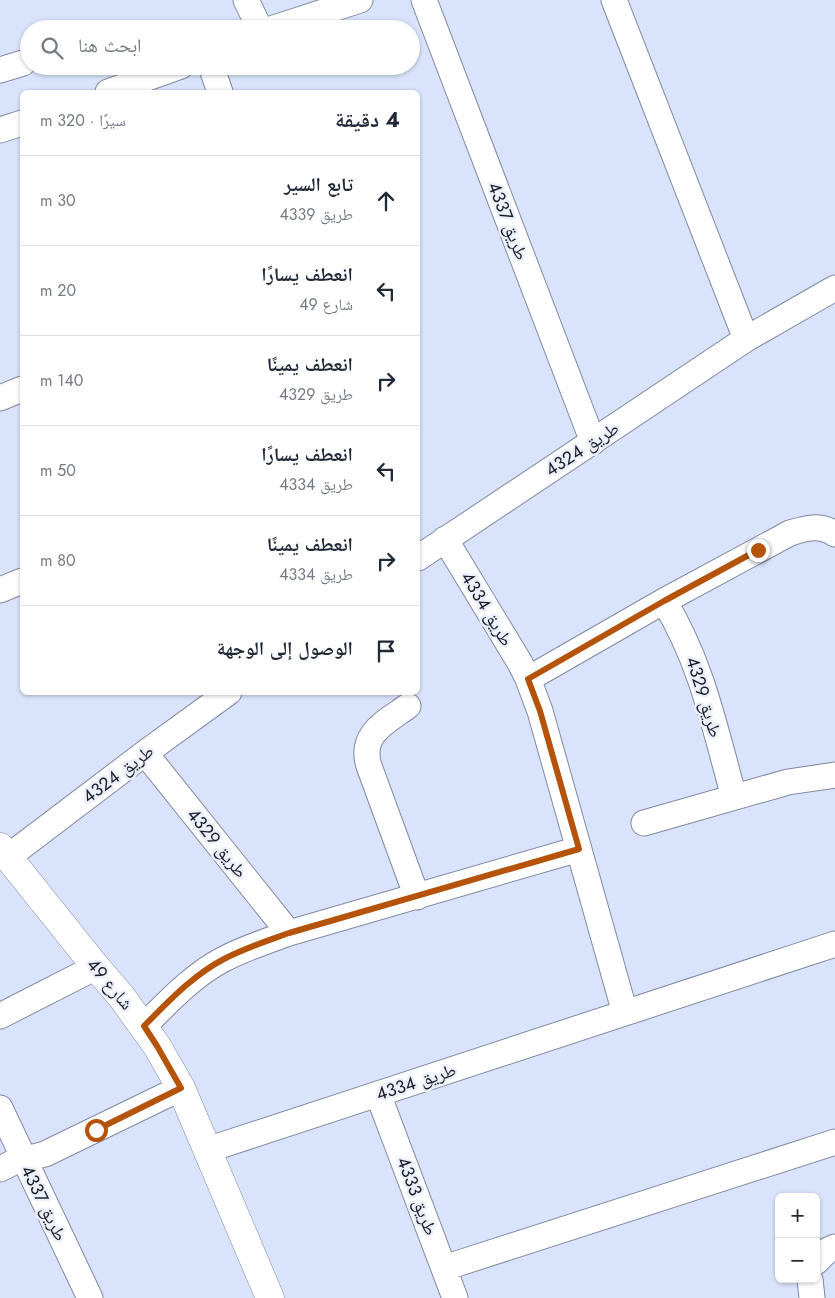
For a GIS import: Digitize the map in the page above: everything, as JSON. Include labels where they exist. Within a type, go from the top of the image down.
[{"type":"street","points":[[246,0],[256,20]]},
{"type":"street","points":[[299,20],[360,0]]},
{"type":"street","name":"طريق 4337","points":[[424,0],[592,442]]},
{"type":"street","points":[[614,0],[746,339]]},
{"type":"street","points":[[114,90],[156,75]]},
{"type":"street","points":[[214,75],[219,90]]},
{"type":"street","points":[[0,130],[20,124]]},
{"type":"street","name":"طريق 4324","points":[[420,557],[445,538],[746,339],[835,288]]},
{"type":"street","points":[[0,398],[20,390]]},
{"type":"street","points":[[528,679],[664,601],[790,533],[808,527],[828,529],[835,534]]},
{"type":"street","name":"طريق 4334","points":[[445,538],[528,679],[540,711],[625,1013]]},
{"type":"street","points":[[0,590],[20,582]]},
{"type":"street","name":"طريق 4329","points":[[664,601],[679,625],[692,654],[734,797]]},
{"type":"street","name":"طريق 4324","points":[[4,852],[225,695]]},
{"type":"street","points":[[408,706],[373,733],[366,752],[369,766],[417,897]]},
{"type":"street","name":"طريق 4329","points":[[145,752],[289,933]]},
{"type":"street","points":[[644,823],[788,782],[835,775]]},
{"type":"street","points":[[144,1026],[197,976],[222,959],[250,947],[289,933],[579,849]]},
{"type":"street","name":"شارع 49","points":[[4,852],[121,996],[157,1046],[181,1088],[270,1298]]},
{"type":"street","name":"طريق 4334","points":[[207,1150],[835,944]]},
{"type":"street","points":[[0,1016],[96,967]]},
{"type":"street","points":[[0,1169],[45,1154],[181,1088]]},
{"type":"street","name":"طريق 4333","points":[[378,1094],[455,1298]]},
{"type":"street","name":"طريق 4337","points":[[0,1108],[90,1298]]},
{"type":"street","points":[[444,1268],[835,1142]]},
{"type":"street","points":[[820,1258],[828,1250],[835,1247]]},
{"type":"street","points":[[810,1283],[812,1298]]},
{"type":"route","points":[[96,1130],[181,1088],[144,1026],[197,976],[222,959],[289,933],[579,849],[540,711],[528,679],[664,601],[758,550]]}]
